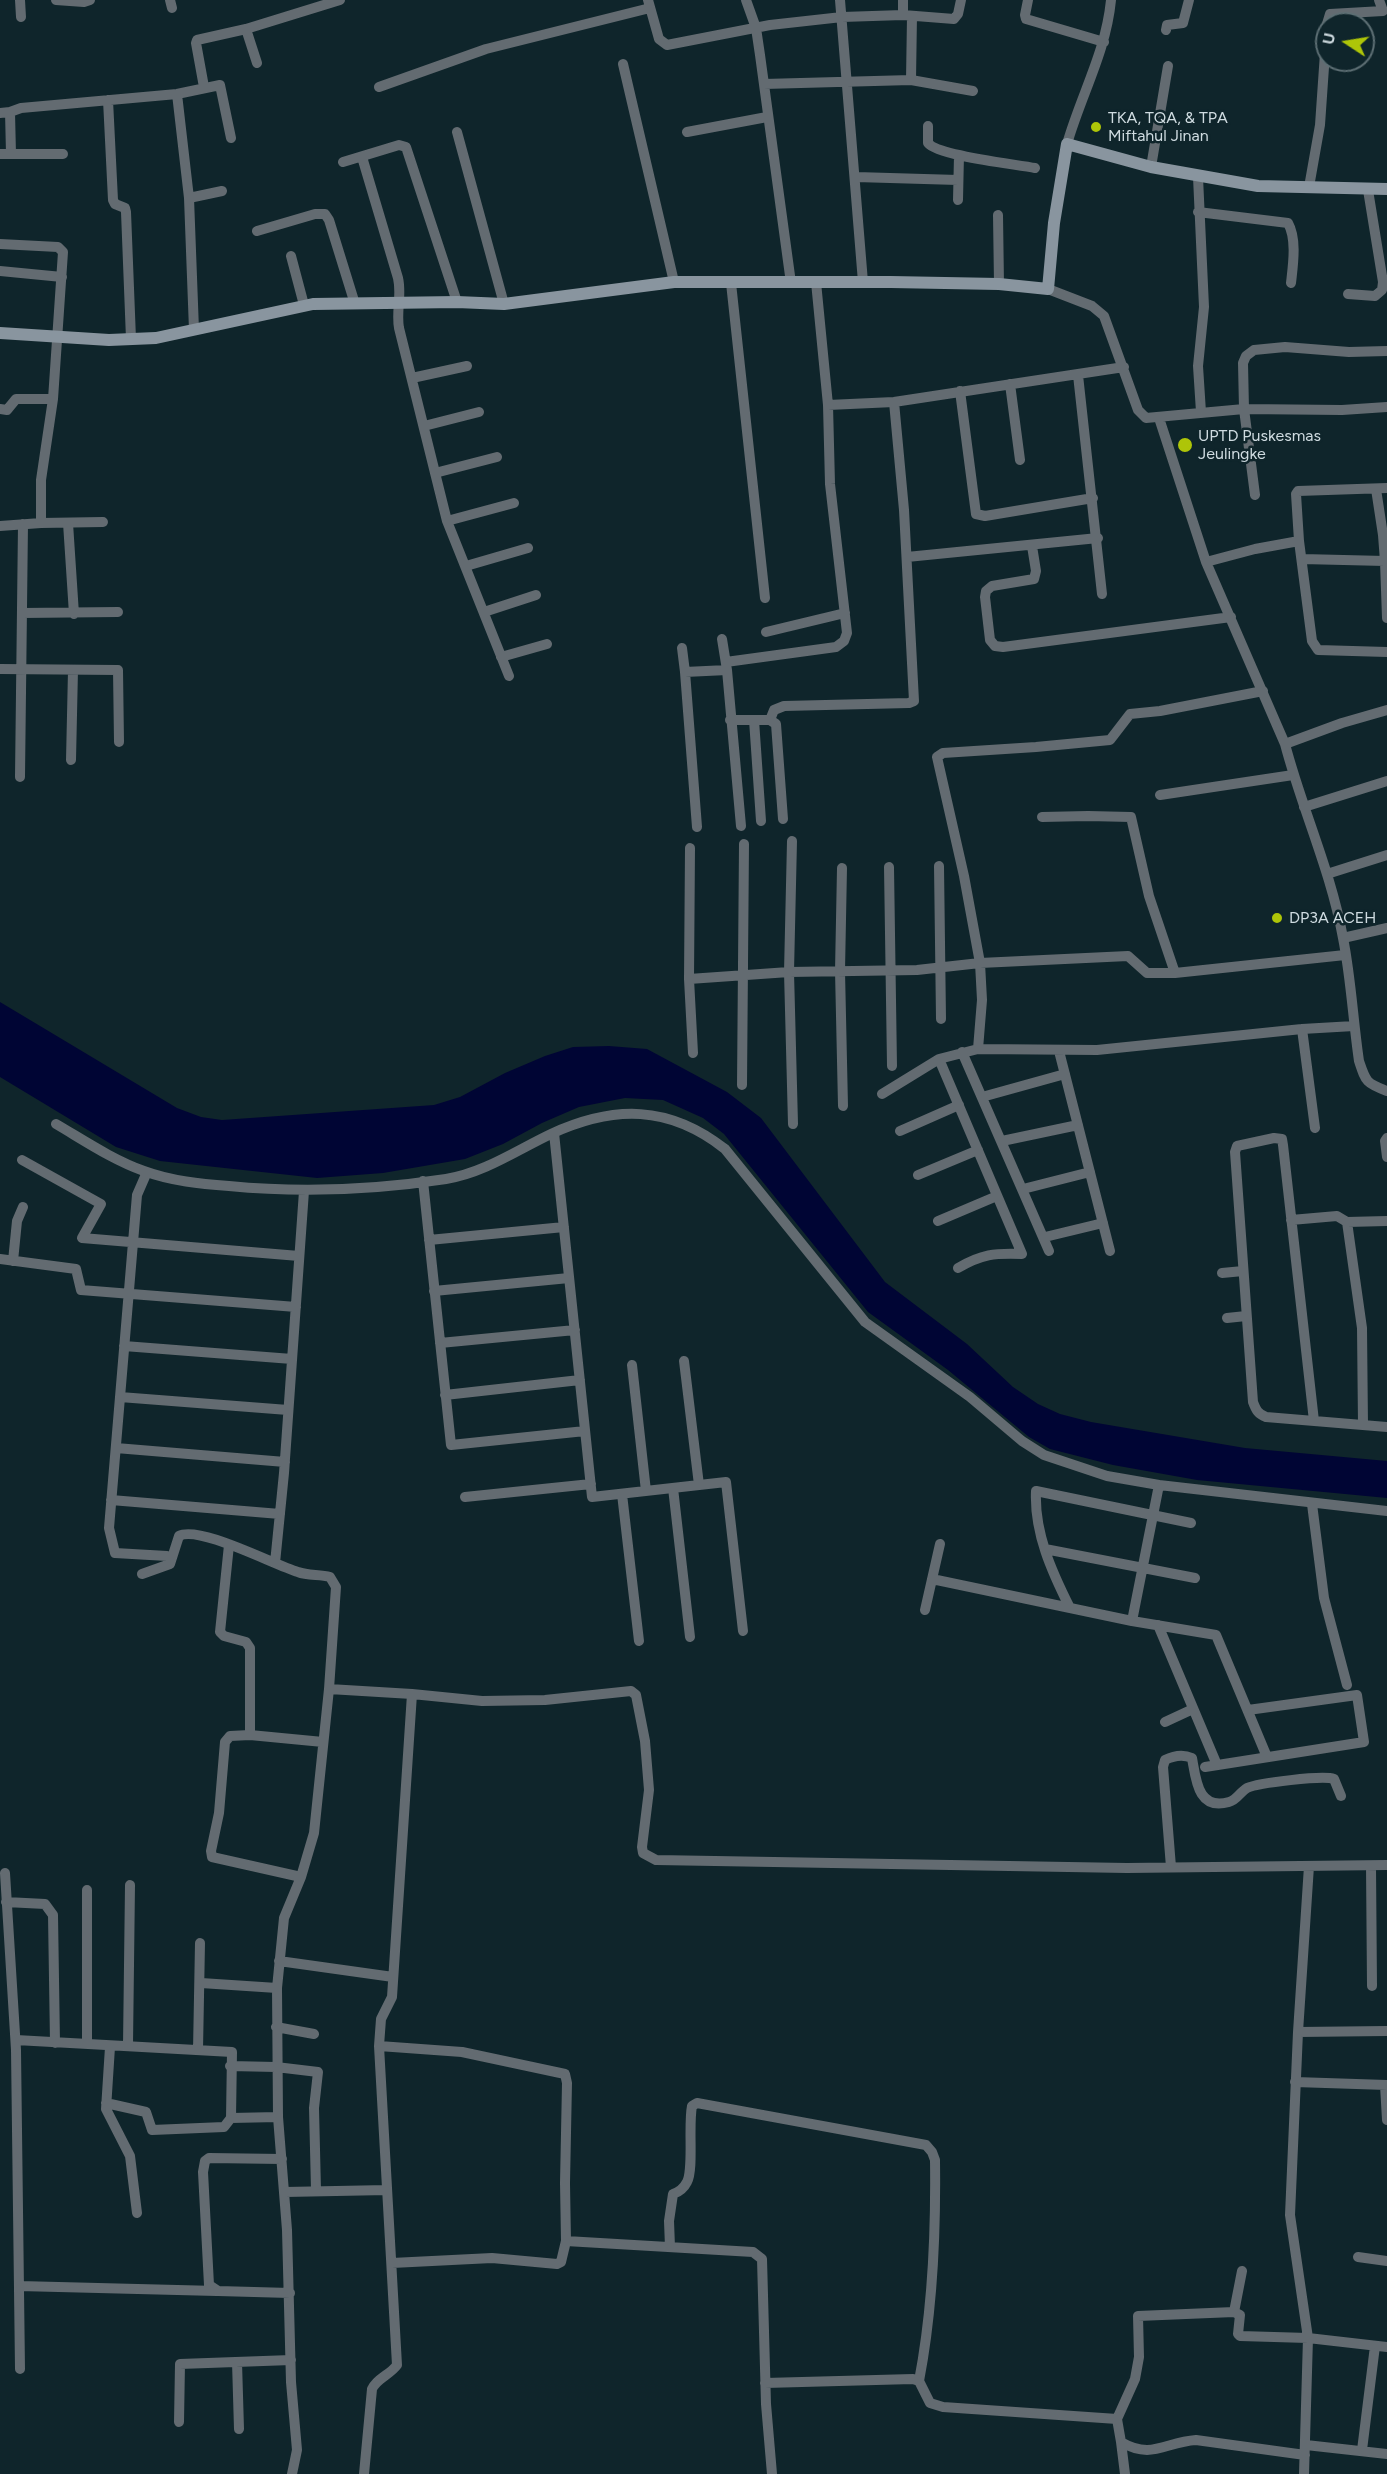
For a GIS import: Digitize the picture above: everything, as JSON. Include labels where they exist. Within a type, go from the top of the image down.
[{"type":"street","points":[[20,0],[21,17]]},
{"type":"street","points":[[56,0],[84,2],[90,0]]},
{"type":"street","points":[[204,87],[196,41],[246,29],[340,0]]},
{"type":"street","points":[[746,0],[756,28],[790,284]]},
{"type":"street","points":[[840,0],[863,282]]},
{"type":"street","points":[[903,0],[908,15],[911,80]]},
{"type":"street","points":[[380,87],[486,49],[649,4],[659,39],[667,45],[756,28],[842,17],[908,15],[954,19],[958,14],[961,0]]},
{"type":"street","points":[[1028,0],[1026,18],[1104,42]]},
{"type":"street","points":[[1048,289],[1054,223],[1067,144],[1104,42],[1111,0]]},
{"type":"street","points":[[1166,30],[1167,25],[1171,23],[1183,23],[1189,0]]},
{"type":"street","points":[[1367,12],[1385,11],[1379,0]]},
{"type":"street","points":[[246,29],[257,63]]},
{"type":"street","points":[[623,63],[674,282]]},
{"type":"street","points":[[1151,167],[1168,66]]},
{"type":"street","points":[[1309,187],[1320,125],[1324,72]]},
{"type":"street","points":[[764,84],[911,80],[974,91]]},
{"type":"street","points":[[63,154],[6,154],[5,113],[21,108],[177,94],[204,87],[221,86],[231,138]]},
{"type":"street","points":[[177,94],[189,198],[194,330]]},
{"type":"street","points":[[108,100],[113,200],[115,204],[125,208],[126,212],[131,339]]},
{"type":"street","points":[[687,132],[767,117]]},
{"type":"street","points":[[928,126],[930,146],[959,155],[1035,168]]},
{"type":"street","points":[[457,132],[504,304]]},
{"type":"street","points":[[1067,144],[1151,167],[1258,186],[1387,189]]},
{"type":"street","points":[[344,162],[399,145],[406,147],[457,302]]},
{"type":"street","points":[[958,200],[959,155]]},
{"type":"street","points":[[362,157],[398,278],[400,303],[398,321],[447,521],[509,676]]},
{"type":"street","points":[[856,177],[958,180]]},
{"type":"street","points":[[1198,177],[1204,307],[1198,366],[1201,412]]},
{"type":"street","points":[[1348,294],[1375,296],[1382,290],[1383,282],[1368,190]]},
{"type":"street","points":[[189,198],[222,191]]},
{"type":"street","points":[[1198,212],[1288,223],[1292,230],[1294,262],[1292,283]]},
{"type":"street","points":[[257,231],[315,214],[325,214],[329,220],[355,304]]},
{"type":"street","points":[[998,214],[999,284]]},
{"type":"street","points":[[0,244],[58,247],[63,252],[53,399],[41,480],[40,523]]},
{"type":"street","points":[[291,256],[304,305]]},
{"type":"street","points":[[0,271],[62,277]]},
{"type":"street","points":[[0,333],[58,338],[131,339],[194,330],[304,305],[457,302],[504,304],[674,282],[999,284],[1048,289],[1099,310],[1108,324],[1140,414],[1149,419],[1244,409],[1387,408]]},
{"type":"street","points":[[685,672],[836,647],[844,641],[847,633],[830,484],[828,405],[816,282]]},
{"type":"street","points":[[731,283],[765,598]]},
{"type":"street","points":[[1255,495],[1244,409],[1243,363],[1246,356],[1254,350],[1285,347],[1349,352],[1387,351]]},
{"type":"street","points":[[412,378],[467,366]]},
{"type":"street","points":[[828,405],[894,402],[1124,366]]},
{"type":"street","points":[[1078,375],[1098,538],[1102,594]]},
{"type":"street","points":[[1010,384],[1020,460]]},
{"type":"street","points":[[960,391],[976,514],[985,516],[1093,498]]},
{"type":"street","points":[[0,410],[7,410],[16,399],[53,399]]},
{"type":"street","points":[[770,720],[774,710],[784,706],[909,703],[914,701],[907,557],[894,402]]},
{"type":"street","points":[[424,426],[479,412]]},
{"type":"street","points":[[1159,418],[1206,562],[1286,744],[1293,775],[1327,874],[1344,939],[1359,1061],[1365,1079],[1370,1085],[1387,1090]]},
{"type":"street","points":[[435,473],[497,457]]},
{"type":"street","points":[[1387,618],[1381,489],[1298,491],[1296,494],[1299,541],[1312,641],[1318,650],[1328,652],[1387,652]]},
{"type":"street","points":[[447,521],[514,503]]},
{"type":"street","points":[[0,526],[103,522]]},
{"type":"street","points":[[68,523],[74,614]]},
{"type":"street","points":[[20,777],[23,524]]},
{"type":"street","points":[[907,557],[1098,538]]},
{"type":"street","points":[[1206,562],[1255,549],[1299,541]]},
{"type":"street","points":[[1032,546],[1036,571],[1034,579],[992,586],[986,591],[990,640],[995,646],[1054,641],[1231,617]]},
{"type":"street","points":[[466,566],[528,548]]},
{"type":"street","points":[[1302,559],[1386,561]]},
{"type":"street","points":[[484,612],[536,595]]},
{"type":"street","points":[[22,613],[118,612]]},
{"type":"street","points":[[766,632],[845,613]]},
{"type":"street","points":[[722,639],[727,666],[741,826]]},
{"type":"street","points":[[501,657],[547,644]]},
{"type":"street","points":[[682,648],[698,827]]},
{"type":"street","points":[[0,669],[118,670],[119,742]]},
{"type":"street","points":[[71,760],[73,670]]},
{"type":"street","points":[[978,1048],[982,1000],[980,963],[964,876],[938,765],[939,755],[1110,740],[1130,714],[1160,711],[1263,691]]},
{"type":"street","points":[[1286,744],[1342,723],[1387,710]]},
{"type":"street","points":[[730,720],[770,720],[776,724],[783,819]]},
{"type":"street","points":[[754,720],[761,821]]},
{"type":"street","points":[[1160,795],[1293,775]]},
{"type":"street","points":[[1304,807],[1387,781]]},
{"type":"street","points":[[1042,817],[1131,817],[1149,896],[1175,973]]},
{"type":"street","points":[[792,842],[789,972],[794,1124]]},
{"type":"street","points":[[742,1085],[741,975],[744,844]]},
{"type":"street","points":[[690,848],[689,979],[693,1053]]},
{"type":"street","points":[[1327,874],[1387,855]]},
{"type":"street","points":[[939,866],[941,1019]]},
{"type":"street","points":[[889,867],[892,1066]]},
{"type":"street","points":[[842,868],[840,971],[843,1106]]},
{"type":"street","points":[[1344,939],[1387,928]]},
{"type":"street","points":[[689,979],[789,972],[940,968],[980,963],[1128,956],[1147,973],[1175,973],[1345,955]]},
{"type":"street","points":[[882,1094],[939,1059],[978,1048],[1106,1050],[1302,1029],[1354,1026]]},
{"type":"street","points":[[1302,1029],[1315,1128]]},
{"type":"street","points":[[1059,1051],[1110,1251]]},
{"type":"street","points":[[962,1052],[1045,1237],[1049,1251]]},
{"type":"street","points":[[939,1059],[1022,1254],[988,1254],[979,1256],[958,1268]]},
{"type":"street","points":[[982,1097],[1065,1074]]},
{"type":"street","points":[[900,1131],[959,1106]]},
{"type":"street","points":[[56,1124],[126,1165],[147,1173],[208,1185],[304,1191],[462,1176],[507,1157],[554,1133],[590,1121],[634,1114],[662,1115],[705,1133],[725,1149],[865,1322],[970,1397],[1022,1441],[1044,1455],[1107,1476],[1159,1485],[1387,1511]]},
{"type":"street","points":[[1002,1142],[1078,1125]]},
{"type":"street","points":[[554,1133],[592,1497],[726,1482],[743,1632]]},
{"type":"street","points":[[1314,1421],[1281,1139],[1274,1138],[1237,1146],[1235,1159],[1253,1402],[1256,1410],[1260,1415],[1266,1417],[1314,1421],[1387,1427]]},
{"type":"street","points":[[1387,1138],[1385,1141],[1387,1157]]},
{"type":"street","points":[[918,1175],[978,1150]]},
{"type":"street","points":[[22,1160],[101,1204],[82,1238],[299,1256]]},
{"type":"street","points":[[147,1173],[137,1195],[109,1528],[115,1553],[167,1556]]},
{"type":"street","points":[[1023,1189],[1090,1173]]},
{"type":"street","points":[[423,1181],[451,1445],[585,1431]]},
{"type":"street","points":[[275,1563],[285,1462],[304,1191]]},
{"type":"street","points":[[938,1221],[997,1196]]},
{"type":"street","points":[[13,1260],[17,1221],[24,1207]]},
{"type":"street","points":[[1291,1220],[1337,1216],[1347,1222],[1387,1221]]},
{"type":"street","points":[[1347,1222],[1362,1328],[1363,1425]]},
{"type":"street","points":[[1045,1237],[1103,1223]]},
{"type":"street","points":[[429,1240],[564,1227]]},
{"type":"street","points":[[0,1259],[76,1269],[81,1290],[296,1307]]},
{"type":"street","points":[[1222,1273],[1243,1271]]},
{"type":"street","points":[[434,1291],[569,1278]]},
{"type":"street","points":[[1227,1318],[1246,1316]]},
{"type":"street","points":[[440,1343],[575,1330]]},
{"type":"street","points":[[124,1346],[292,1359]]},
{"type":"street","points":[[684,1361],[699,1485]]},
{"type":"street","points":[[632,1365],[646,1491]]},
{"type":"street","points":[[445,1395],[580,1380]]},
{"type":"street","points":[[120,1396],[288,1410]]},
{"type":"street","points":[[116,1448],[285,1462]]},
{"type":"street","points":[[465,1497],[591,1484]]},
{"type":"street","points":[[1132,1621],[1159,1485]]},
{"type":"street","points":[[673,1488],[690,1637]]},
{"type":"street","points":[[1070,1608],[1045,1549],[1035,1508],[1036,1491],[1191,1523]]},
{"type":"street","points":[[622,1494],[639,1641]]},
{"type":"street","points":[[111,1500],[280,1514]]},
{"type":"street","points":[[1312,1504],[1324,1598],[1347,1685]]},
{"type":"street","points":[[142,1574],[170,1564],[177,1541],[183,1534],[190,1533],[207,1537],[300,1573],[330,1577],[335,1582],[336,1617],[314,1833],[284,1918],[276,1988],[278,2117],[285,2192],[291,2360],[297,2450],[292,2474]]},
{"type":"street","points":[[925,1610],[940,1544]]},
{"type":"street","points":[[229,1545],[220,1632],[224,1636],[243,1640],[250,1648],[250,1735]]},
{"type":"street","points":[[1045,1549],[1195,1578]]},
{"type":"street","points":[[932,1579],[1132,1621],[1216,1635],[1267,1757]]},
{"type":"street","points":[[1158,1625],[1217,1765]]},
{"type":"street","points":[[329,1689],[482,1701],[545,1700],[631,1691],[636,1695],[646,1751],[649,1790],[642,1847],[643,1853],[656,1860],[1171,1867],[1387,1865]]},
{"type":"street","points":[[364,2474],[372,2389],[374,2384],[387,2376],[397,2365],[379,2046],[381,2019],[392,1997],[412,1694]]},
{"type":"street","points":[[1205,1767],[1364,1742],[1358,1695],[1248,1710]]},
{"type":"street","points":[[1165,1722],[1193,1709]]},
{"type":"street","points":[[300,1877],[217,1859],[211,1854],[219,1813],[225,1742],[230,1736],[250,1735],[323,1742]]},
{"type":"street","points":[[1171,1867],[1163,1767],[1165,1760],[1171,1757],[1186,1755],[1191,1758],[1199,1791],[1208,1802],[1214,1804],[1229,1802],[1255,1786],[1317,1777],[1334,1779],[1341,1796]]},
{"type":"street","points":[[1304,2474],[1308,2338],[1290,2215],[1295,2082],[1309,1866]]},
{"type":"street","points":[[1371,1866],[1372,1986]]},
{"type":"street","points":[[5,1873],[16,2040],[20,2369]]},
{"type":"street","points":[[128,2045],[130,1885]]},
{"type":"street","points":[[87,1890],[87,2044]]},
{"type":"street","points":[[6,1902],[45,1904],[53,1915],[55,2043]]},
{"type":"street","points":[[198,2050],[200,1943]]},
{"type":"street","points":[[279,1961],[393,1977]]},
{"type":"street","points":[[201,1983],[276,1988]]},
{"type":"street","points":[[276,2027],[314,2034]]},
{"type":"street","points":[[1298,2032],[1387,2031]]},
{"type":"street","points":[[16,2040],[232,2052],[231,2118],[226,2126],[152,2130],[147,2112],[106,2103]]},
{"type":"street","points":[[379,2046],[462,2052],[565,2074],[567,2083],[566,2241],[561,2262],[557,2264],[492,2258],[392,2263]]},
{"type":"street","points":[[110,2047],[106,2103],[108,2115],[130,2156],[137,2213]]},
{"type":"street","points":[[231,2066],[276,2067],[318,2073],[314,2108],[316,2190]]},
{"type":"street","points":[[1295,2082],[1386,2085],[1387,2120]]},
{"type":"street","points":[[670,2247],[670,2203],[673,2194],[679,2192],[689,2177],[689,2119],[692,2106],[697,2103],[736,2108],[926,2145],[935,2160],[936,2234],[924,2357],[919,2381],[930,2403],[943,2407],[1117,2419]]},
{"type":"street","points":[[231,2118],[278,2117]]},
{"type":"street","points":[[218,2291],[209,2285],[203,2172],[205,2161],[209,2158],[282,2159]]},
{"type":"street","points":[[285,2192],[387,2190]]},
{"type":"street","points":[[566,2241],[753,2252],[762,2258],[765,2383],[772,2474]]},
{"type":"street","points":[[1358,2257],[1387,2261]]},
{"type":"street","points":[[1234,2312],[1242,2271]]},
{"type":"street","points":[[19,2286],[290,2293]]},
{"type":"street","points":[[1125,2474],[1117,2419],[1135,2379],[1139,2357],[1138,2316],[1234,2312],[1240,2315],[1238,2331],[1240,2336],[1308,2338],[1387,2347]]},
{"type":"street","points":[[1362,2450],[1375,2346]]},
{"type":"street","points":[[179,2422],[180,2364],[291,2360]]},
{"type":"street","points":[[237,2362],[239,2429]]},
{"type":"street","points":[[765,2383],[857,2379],[913,2379],[919,2381]]},
{"type":"street","points":[[1121,2442],[1138,2450],[1158,2449],[1196,2440],[1305,2450],[1362,2450],[1387,2454]]},
{"type":"shaded area","points":[[0,1002],[177,1108],[201,1117],[222,1120],[434,1105],[460,1097],[505,1073],[573,1047],[609,1046],[647,1049],[727,1092],[761,1118],[885,1282],[967,1344],[1013,1387],[1038,1404],[1060,1414],[1091,1422],[1245,1448],[1387,1461],[1387,1498],[1197,1480],[1113,1465],[1050,1449],[1029,1437],[948,1370],[868,1312],[724,1134],[703,1118],[663,1100],[625,1098],[579,1107],[542,1123],[503,1144],[465,1159],[383,1173],[317,1178],[160,1161],[116,1147],[0,1077]]},
{"type":"place","name":"TKA, TQA, & TPA Miftahul Jinan","points":[[1096,127]]},
{"type":"place","name":"UPTD Puskesmas Jeulingke","points":[[1185,445]]},
{"type":"place","name":"DP3A ACEH","points":[[1277,918]]}]
